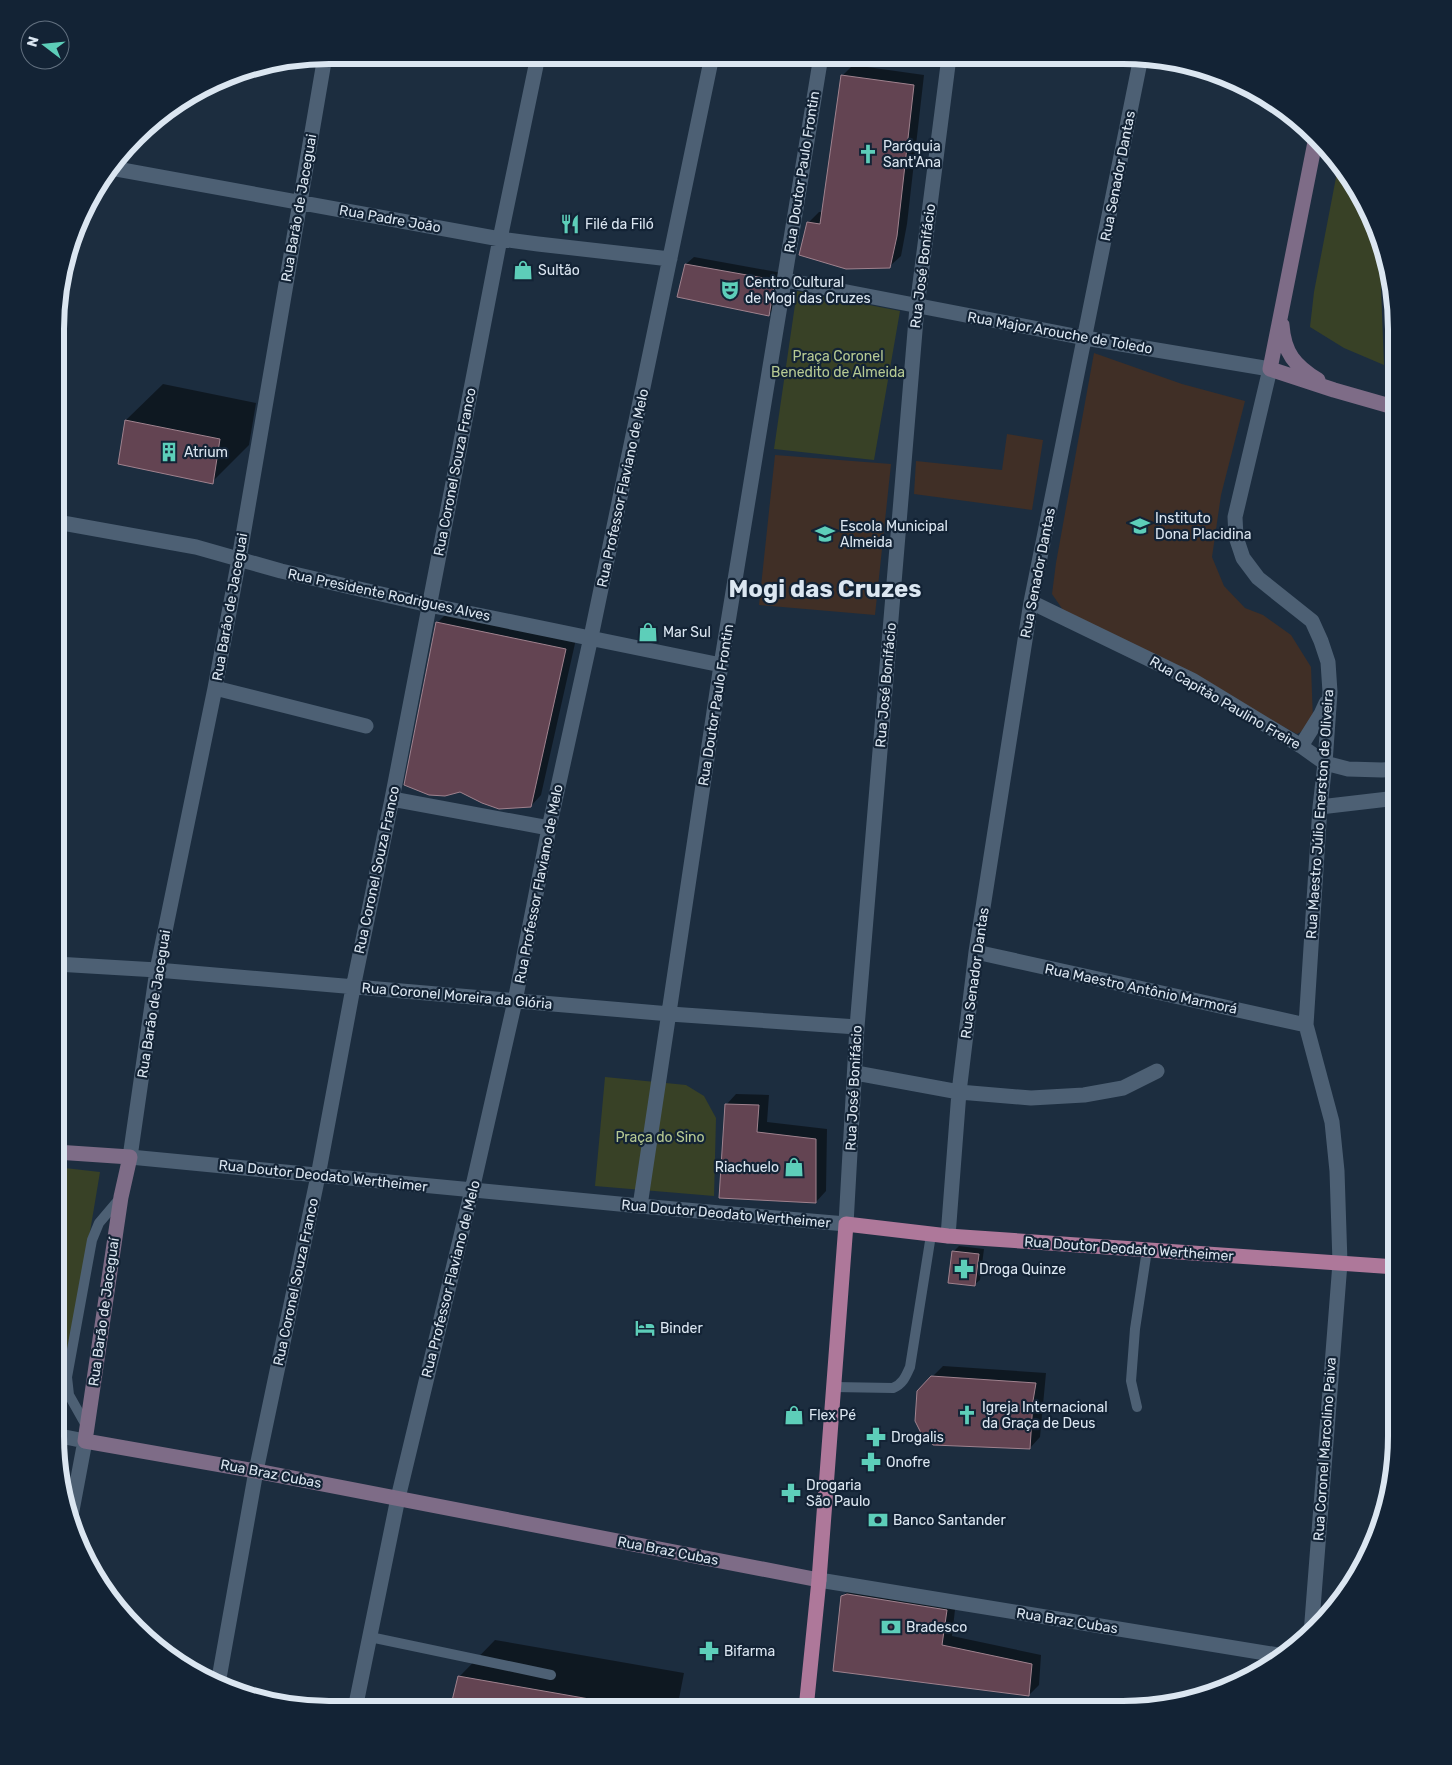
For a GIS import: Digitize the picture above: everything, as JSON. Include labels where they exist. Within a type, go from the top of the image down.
[{"type":"main road","points":[[1270,369],[1314,145]]},
{"type":"main road","name":"Rua Major Arouche de Toledo","points":[[1282,311],[1283,338],[1287,351],[1294,362],[1308,374],[1334,390]]},
{"type":"main road","name":"Rua Major Arouche de Toledo","points":[[1270,369],[1388,405]]},
{"type":"main road","name":"Rua Doutor Deodato Wertheimer","points":[[64,1153],[130,1157]]},
{"type":"main road","name":"Rua Barão de Jaceguaí","points":[[86,1434],[121,1197],[130,1157]]},
{"type":"main road","points":[[807,1701],[820,1580],[846,1224]]},
{"type":"main road","name":"Rua Doutor Deodato Wertheimer","points":[[846,1224],[931,1235],[1388,1266]]},
{"type":"main road","name":"Rua Braz Cubas","points":[[86,1434],[256,1471],[820,1580]]},
{"type":"street","name":"Rua Barão de Jaceguai","points":[[130,1157],[157,970],[215,688],[239,559],[324,64]]},
{"type":"street","name":"Rua Coronel Souza Franco","points":[[219,1678],[256,1471],[318,1176],[500,239],[536,64]]},
{"type":"street","name":"Rua Professor Flaviano de Melo","points":[[357,1701],[398,1498],[515,1001],[549,828],[591,637],[710,64]]},
{"type":"street","name":"Rua Doutor Paulo Frontin","points":[[640,1206],[721,665],[820,64]]},
{"type":"street","name":"Rua José Bonifácio","points":[[846,1224],[856,1073],[857,1027],[917,307],[948,64]]},
{"type":"street","name":"Rua Senador Dantas","points":[[948,1236],[960,1092],[976,952],[1031,602],[1140,64]]},
{"type":"street","name":"Rua Padre João","points":[[117,169],[500,239],[670,259]]},
{"type":"street","name":"Rua Major Arouche de Toledo","points":[[785,280],[1085,338],[1270,369]]},
{"type":"street","name":"Rua Maestro Júlio Enerston de Oliveira","points":[[1270,369],[1236,517],[1236,536],[1243,558],[1258,578],[1312,621],[1328,662],[1330,692],[1326,763],[1320,807],[1306,1026],[1332,1122],[1337,1171],[1340,1263]]},
{"type":"street","name":"Rua Presidente Rodrigues Alves","points":[[64,523],[196,547],[281,571],[429,605],[721,665]]},
{"type":"street","name":"Rua Capitão Paulino Freire","points":[[1031,602],[1192,680],[1326,763],[1348,769],[1388,769]]},
{"type":"street","points":[[215,688],[366,726]]},
{"type":"street","points":[[1301,746],[1321,714],[1330,692]]},
{"type":"street","points":[[392,799],[549,828]]},
{"type":"street","points":[[1320,807],[1388,799]]},
{"type":"street","name":"Rua Maestro Antônio Marmorá","points":[[976,952],[1306,1026]]},
{"type":"street","name":"Rua Coronel Moreira da Glória","points":[[64,964],[157,970],[670,1014],[857,1027]]},
{"type":"street","points":[[856,1073],[960,1092],[1031,1098],[1084,1095],[1123,1088],[1157,1072]]},
{"type":"street","name":"Rua Doutor Deodato Wertheimer","points":[[130,1157],[846,1224]]},
{"type":"street","name":"Rua Coronel Marcolino Paiva","points":[[1312,1623],[1340,1263]]},
{"type":"street","name":"Rua Braz Cubas","points":[[64,1435],[86,1434]]},
{"type":"street","name":"Rua Barão de Jaceguaí","points":[[73,1505],[86,1434]]},
{"type":"street","name":"Rua Braz Cubas","points":[[820,1580],[1275,1654]]},
{"type":"lane","name":"Rua Barão de Jaceguaí","points":[[86,1434],[70,1395],[67,1377],[92,1240],[99,1223],[121,1197]]},
{"type":"lane","points":[[834,1387],[883,1389],[900,1385],[910,1367],[931,1235]]},
{"type":"lane","points":[[1137,1407],[1131,1381],[1134,1329],[1147,1250]]},
{"type":"lane","points":[[370,1637],[551,1674]]},
{"type":"shaded area","name":"Instituto Dona Placidina","points":[[1094,353],[1182,384],[1245,401],[1221,495],[1212,557],[1224,586],[1245,608],[1263,615],[1291,635],[1311,667],[1313,720],[1308,728],[1297,734],[1063,610],[1052,594]]},
{"type":"shaded area","points":[[1007,434],[1043,440],[1032,510],[914,494],[916,461],[1002,470]]},
{"type":"shaded area","name":"Escola Municipal Almeida","points":[[775,455],[891,464],[875,615],[759,605]]},
{"type":"green space","points":[[1337,171],[1361,211],[1379,260],[1384,365],[1344,348],[1310,327],[1314,292]]},
{"type":"green space","name":"Praça Coronel Benedito de Almeida","points":[[797,291],[900,311],[874,460],[774,449]]},
{"type":"green space","name":"Praça do Sino","points":[[605,1077],[686,1085],[704,1096],[716,1118],[714,1196],[595,1186]]},
{"type":"green space","points":[[64,1168],[100,1172],[64,1387]]},
{"type":"building","name":"Paróquia Sant'Ana","points":[[841,75],[914,85],[897,236],[890,268],[846,269],[799,255],[807,222],[820,224]]},
{"type":"building","name":"Centro Cultural de Mogi das Cruzes","points":[[685,264],[775,280],[769,316],[677,297]]},
{"type":"building","name":"Atrium","points":[[125,420],[220,439],[213,484],[118,464]]},
{"type":"building","points":[[436,622],[566,649],[531,807],[499,809],[460,792],[445,796],[429,795],[404,785]]},
{"type":"building","points":[[725,1104],[759,1105],[757,1132],[816,1139],[816,1203],[719,1198]]},
{"type":"building","name":"Droga Quinze","points":[[952,1251],[979,1254],[975,1286],[948,1283]]},
{"type":"building","name":"Igreja Internacional da Graça de Deus","points":[[931,1376],[1036,1383],[1030,1449],[933,1445],[922,1435],[915,1421],[917,1391]]},
{"type":"building","name":"Bradesco","points":[[847,1594],[947,1610],[942,1645],[1032,1664],[1029,1696],[833,1671],[841,1596]]},
{"type":"building","points":[[458,1676],[595,1700],[595,1701],[452,1701]]},
{"type":"place","name":"Paróquia Sant'Ana","points":[[868,154]]},
{"type":"place","name":"Filé da Filó","points":[[570,224]]},
{"type":"place","name":"Sultão","points":[[523,270]]},
{"type":"place","name":"Centro Cultural de Mogi das Cruzes","points":[[730,290]]},
{"type":"place","name":"Atrium","points":[[169,452]]},
{"type":"place","name":"Instituto Dona Placidina","points":[[1140,526]]},
{"type":"place","name":"Escola Municipal Almeida","points":[[825,534]]},
{"type":"place","name":"Mar Sul","points":[[648,632]]},
{"type":"place","name":"Riachuelo","points":[[794,1167]]},
{"type":"place","name":"Droga Quinze","points":[[964,1269]]},
{"type":"place","name":"Binder","points":[[645,1328]]},
{"type":"place","name":"Flex Pé","points":[[794,1415]]},
{"type":"place","name":"Igreja Internacional da Graça de Deus","points":[[967,1415]]},
{"type":"place","name":"Drogalis","points":[[876,1437]]},
{"type":"place","name":"Onofre","points":[[871,1462]]},
{"type":"place","name":"Drogaria São Paulo","points":[[791,1493]]},
{"type":"place","name":"Banco Santander","points":[[878,1520]]},
{"type":"place","name":"Bradesco","points":[[891,1627]]},
{"type":"place","name":"Bifarma","points":[[709,1651]]},
{"type":"district","name":"Mogi das Cruzes","points":[[825,589]]}]
